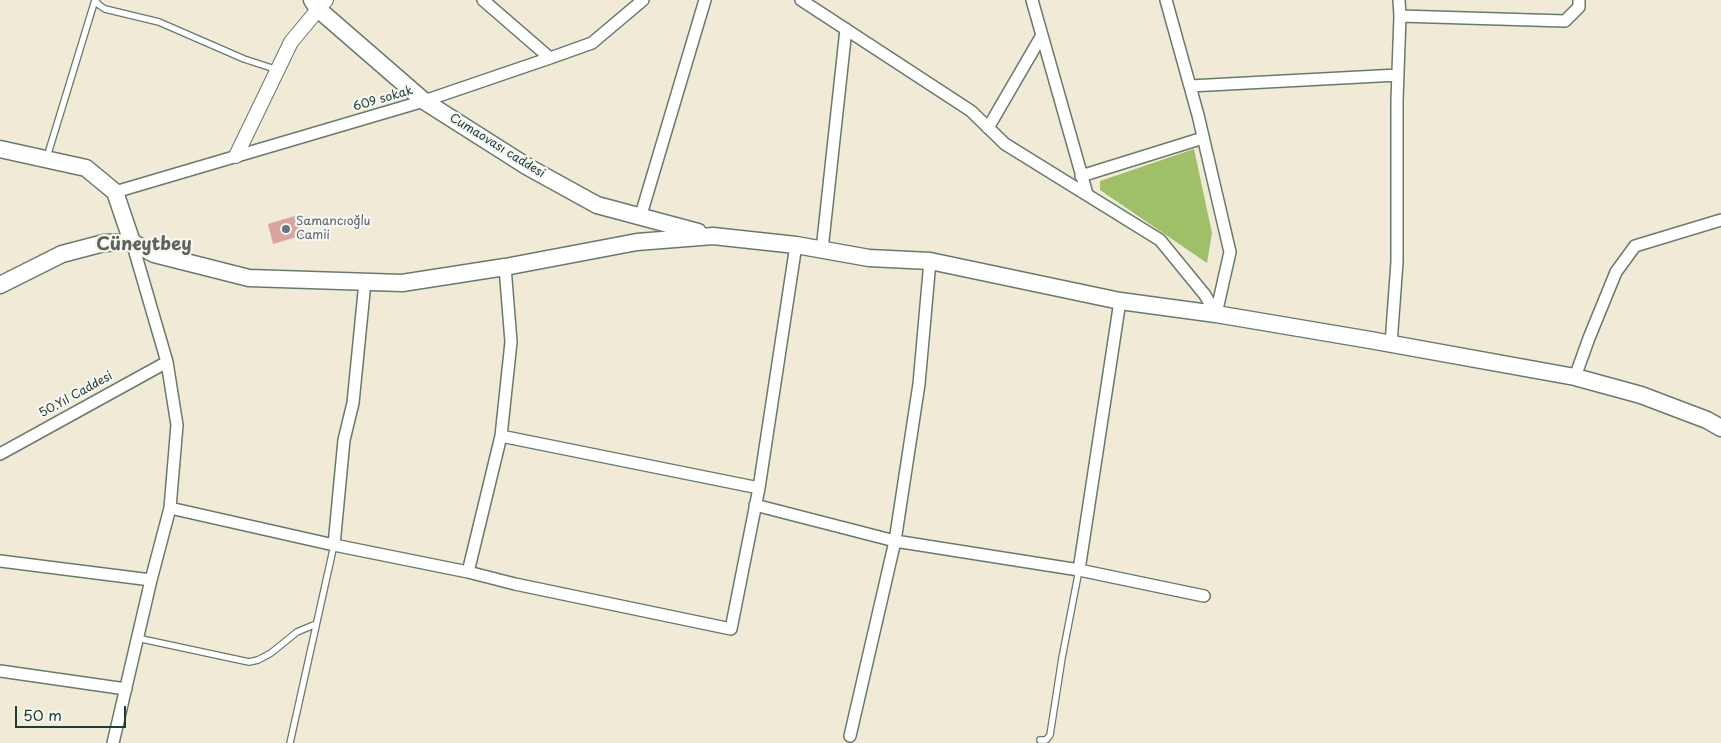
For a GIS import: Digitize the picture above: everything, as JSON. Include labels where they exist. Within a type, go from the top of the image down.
[{"type":"main road","name":"Cumaovası caddesi","points":[[318,3],[424,101],[528,167],[596,205],[713,236]]},
{"type":"main road","points":[[0,149],[86,168],[114,192],[132,242]]},
{"type":"main road","points":[[0,285],[62,254],[104,243],[132,242],[154,254],[249,278],[402,283],[505,267],[638,242],[713,236],[796,245],[869,258],[930,261],[1120,302],[1216,314],[1575,377],[1640,395],[1707,420],[1721,428]]},
{"type":"street","points":[[483,0],[550,58]]},
{"type":"street","name":"609 sokak","points":[[114,192],[424,101],[550,58],[592,42],[643,0]]},
{"type":"street","points":[[640,218],[704,0]]},
{"type":"street","points":[[801,0],[971,110],[1004,144],[1160,240],[1205,295],[1216,314]]},
{"type":"street","points":[[1032,0],[1087,194]]},
{"type":"street","points":[[1166,0],[1204,138],[1230,252],[1216,314]]},
{"type":"street","points":[[1391,344],[1397,262],[1399,0]]},
{"type":"street","points":[[1400,16],[1565,21],[1579,7],[1579,0]]},
{"type":"street","points":[[236,156],[291,42],[318,3]]},
{"type":"street","points":[[822,250],[846,29]]},
{"type":"street","points":[[988,128],[1042,35]]},
{"type":"street","points":[[1190,86],[1398,75]]},
{"type":"street","points":[[1082,176],[1204,138]]},
{"type":"street","points":[[1575,377],[1616,272],[1635,246],[1721,220]]},
{"type":"street","points":[[113,743],[170,508],[177,425],[167,362],[132,242]]},
{"type":"street","points":[[170,508],[334,546],[468,572],[515,584],[731,629],[759,488],[796,245]]},
{"type":"street","points":[[850,736],[895,541],[918,384],[930,261]]},
{"type":"street","points":[[468,572],[501,436],[511,342],[505,267]]},
{"type":"street","points":[[334,546],[344,440],[353,404],[365,282]]},
{"type":"street","points":[[1080,570],[1120,302]]},
{"type":"street","name":"50.Yıl Caddesi","points":[[0,454],[167,362]]},
{"type":"street","points":[[501,436],[759,488]]},
{"type":"street","points":[[755,505],[895,541],[1080,570],[1204,596]]},
{"type":"street","points":[[0,561],[151,580]]},
{"type":"street","points":[[0,671],[126,689]]},
{"type":"lane","points":[[95,0],[106,9],[159,22],[244,58],[278,70]]},
{"type":"lane","points":[[46,160],[95,0]]},
{"type":"lane","points":[[290,743],[334,546]]},
{"type":"lane","points":[[1040,740],[1046,740],[1050,734],[1062,658],[1080,570]]},
{"type":"lane","points":[[137,638],[249,662],[258,660],[271,653],[297,632],[316,624]]},
{"type":"green space","points":[[1194,149],[1212,233],[1207,263],[1100,190],[1100,181]]},
{"type":"building","name":"Samancıoğlu Camii","points":[[298,215],[303,235],[273,244],[268,224]]},
{"type":"place","name":"Samancıoğlu Camii","points":[[286,229]]},
{"type":"district","name":"Cüneytbey","points":[[144,245]]}]
